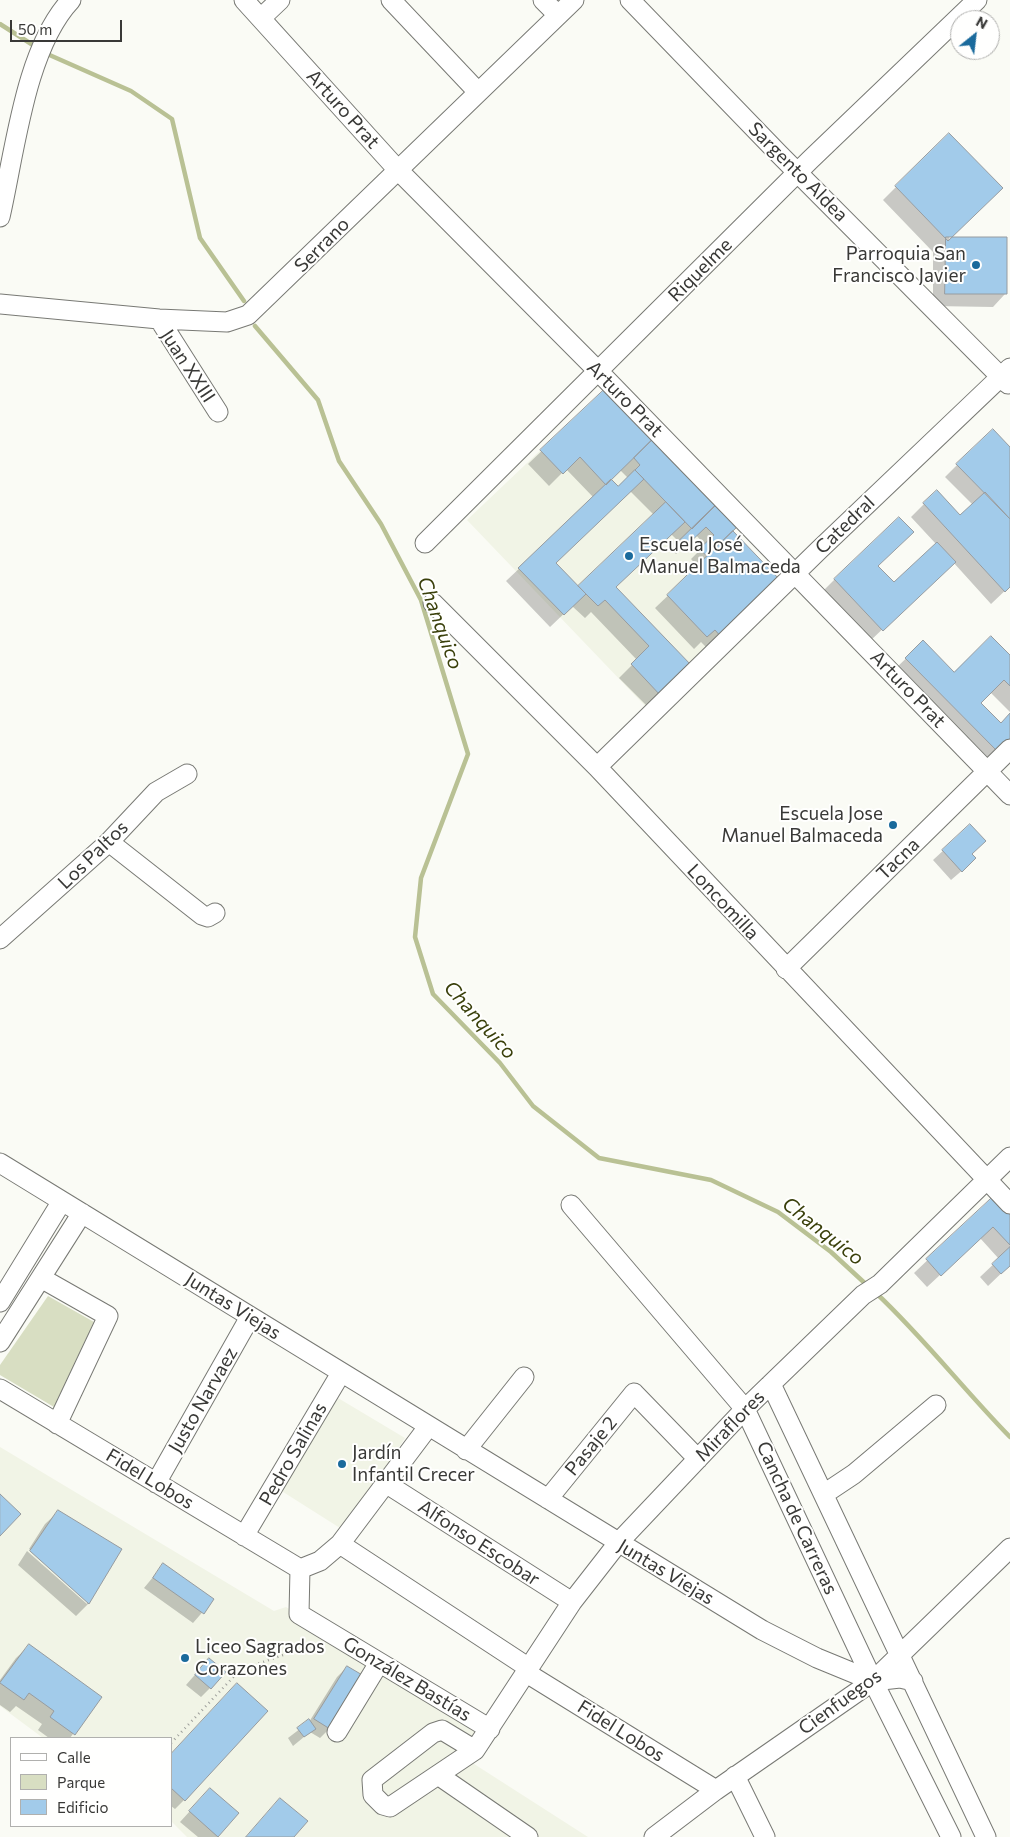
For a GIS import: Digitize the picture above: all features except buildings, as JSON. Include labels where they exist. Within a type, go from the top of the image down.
[{"type":"street","points":[[0,217],[34,63],[45,40],[71,0]]},
{"type":"street","name":"Arturo Prat","points":[[244,0],[397,170],[599,372],[1010,795]]},
{"type":"street","points":[[260,18],[280,0]]},
{"type":"street","points":[[391,0],[478,92]]},
{"type":"street","points":[[544,0],[558,15]]},
{"type":"street","name":"Serrano","points":[[0,304],[159,319],[227,322],[248,315],[272,294],[397,170],[574,0]]},
{"type":"street","name":"Sargento Aldea","points":[[630,0],[778,154],[1007,377]]},
{"type":"street","name":"Riquelme","points":[[425,543],[798,172],[978,0]]},
{"type":"street","name":"Juan XXIII","points":[[159,319],[218,412]]},
{"type":"street","name":"Catedral","points":[[596,767],[796,573],[1007,377]]},
{"type":"street","name":"Loncomilla","points":[[433,603],[596,767],[1010,1204]]},
{"type":"street","name":"Tacna","points":[[786,969],[1010,750]]},
{"type":"street","name":"Los Paltos","points":[[0,939],[109,842],[156,792],[187,774]]},
{"type":"street","points":[[109,842],[202,915],[208,917],[215,913]]},
{"type":"street","name":"Miraflores","points":[[475,1750],[572,1602],[618,1543],[771,1384],[863,1295],[880,1284],[1010,1157]]},
{"type":"street","name":"Juntas Viejas","points":[[0,1163],[762,1630],[817,1658],[873,1680]]},
{"type":"street","points":[[0,1302],[62,1201]]},
{"type":"street","name":"Cancha de Carreras","points":[[571,1205],[746,1409],[873,1680],[951,1837]]},
{"type":"street","points":[[0,1342],[82,1213]]},
{"type":"street","points":[[41,1278],[108,1316],[57,1424]]},
{"type":"street","name":"Justo Narvaez","points":[[156,1482],[250,1317]]},
{"type":"street","name":"Pedro Salinas","points":[[244,1536],[341,1373]]},
{"type":"street","points":[[466,1450],[524,1377]]},
{"type":"street","name":"Cancha de Carreras","points":[[771,1384],[986,1837]]},
{"type":"street","name":"Fidel Lobos","points":[[0,1389],[300,1569]]},
{"type":"street","name":"Pasaje 2","points":[[548,1499],[634,1393],[698,1459]]},
{"type":"street","points":[[824,1494],[854,1474],[936,1406]]},
{"type":"street","points":[[300,1569],[320,1561],[340,1544],[428,1427]]},
{"type":"street","name":"Alfonso Escobar","points":[[387,1484],[572,1602]]},
{"type":"street","name":"Fidel Lobos","points":[[340,1544],[527,1670],[716,1790]]},
{"type":"street","name":"Cienfuegos","points":[[654,1837],[735,1776],[873,1680],[1010,1548]]},
{"type":"street","name":"González Bastías","points":[[300,1569],[299,1614],[490,1729]]},
{"type":"street","points":[[337,1732],[379,1663]]},
{"type":"street","points":[[873,1680],[900,1678],[913,1681]]},
{"type":"street","points":[[442,1730],[475,1750],[390,1807],[383,1805],[372,1795],[372,1780],[433,1733],[442,1730]]},
{"type":"street","points":[[438,1775],[528,1837]]},
{"type":"street","points":[[735,1776],[765,1837]]},
{"type":"path","points":[[172,1742],[240,1670],[306,1647],[320,1627]]},
{"type":"shaded area","name":"Escuela José Manuel Balmaceda","points":[[607,387],[739,525],[733,532],[781,581],[648,709],[467,520]]},
{"type":"shaded area","name":"Jardín Infantil Crecer","points":[[338,1398],[405,1438],[371,1491],[340,1528],[280,1490]]},
{"type":"shaded area","name":"Liceo Sagrados Corazones","points":[[0,1447],[274,1611],[286,1607],[488,1729],[471,1762],[588,1837],[187,1837],[172,1822],[172,1737],[42,1737],[0,1706]]},
{"type":"green space","points":[[48,1296],[94,1322],[54,1407],[0,1375],[0,1365]]},
{"type":"waterway","points":[[0,24],[36,47]]},
{"type":"waterway","points":[[45,53],[131,91],[172,119],[200,238],[244,301]]},
{"type":"waterway","name":"Chanquico","points":[[255,326],[318,400],[339,461],[381,524],[421,600],[468,754],[421,878],[415,937],[433,994],[500,1063],[533,1106],[599,1158],[711,1180],[778,1212],[831,1252],[869,1287]]},
{"type":"waterway","name":"Chanquico","points":[[876,1293],[911,1328],[1010,1437]]},
{"type":"place","name":"Parroquia San Francisco Javier","points":[[976,265]]},
{"type":"place","name":"Escuela José Manuel Balmaceda","points":[[629,556]]},
{"type":"place","name":"Escuela Jose Manuel Balmaceda","points":[[893,825]]},
{"type":"place","name":"Jardín Infantil Crecer","points":[[342,1464]]},
{"type":"place","name":"Liceo Sagrados Corazones","points":[[185,1658]]}]
